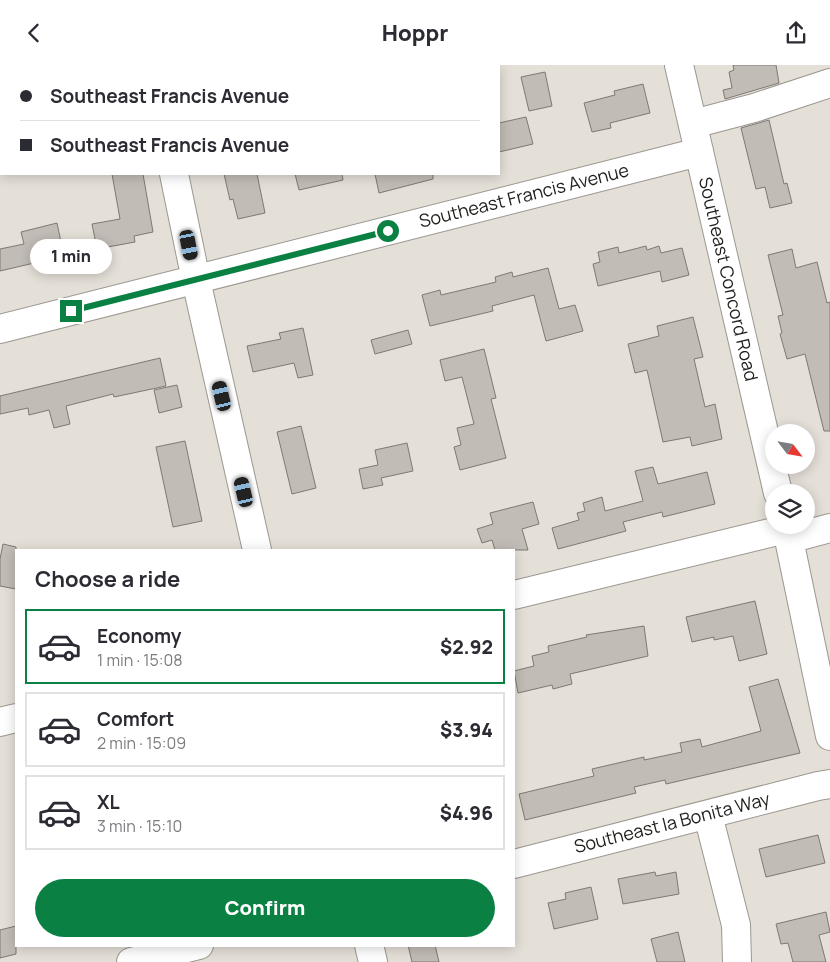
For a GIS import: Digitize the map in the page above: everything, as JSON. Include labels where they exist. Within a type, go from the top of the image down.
[{"type":"street","name":"Southeast Concord Road","points":[[679,65],[776,484]]},
{"type":"street","points":[[693,124],[830,83]]},
{"type":"street","name":"Southeast Francis Avenue","points":[[0,329],[699,152]]},
{"type":"street","points":[[174,175],[257,549]]},
{"type":"street","points":[[815,529],[830,528]]},
{"type":"street","points":[[515,595],[774,534]]},
{"type":"street","points":[[788,534],[830,735]]},
{"type":"street","points":[[0,722],[15,718]]},
{"type":"street","name":"Southeast la Bonita Way","points":[[515,864],[830,784]]},
{"type":"street","points":[[708,815],[736,925],[737,962]]},
{"type":"street","points":[[131,962],[191,947]]},
{"type":"street","points":[[369,947],[373,962]]},
{"type":"building","points":[[733,65],[776,65],[779,83],[725,99],[723,90],[732,88],[729,72],[734,70]]},
{"type":"building","points":[[545,72],[552,106],[529,111],[521,77]]},
{"type":"building","points":[[643,84],[650,113],[610,123],[611,128],[592,132],[584,103],[615,95],[614,91]]},
{"type":"building","points":[[526,117],[533,144],[500,152],[500,123]]},
{"type":"building","points":[[769,120],[784,184],[787,183],[792,203],[770,208],[765,187],[756,189],[741,128]]},
{"type":"building","points":[[112,175],[143,175],[153,232],[134,236],[135,242],[97,249],[92,224],[120,219]]},
{"type":"building","points":[[224,175],[257,175],[265,213],[238,219],[233,199],[230,200]]},
{"type":"building","points":[[295,175],[342,175],[343,180],[299,190]]},
{"type":"building","points":[[375,175],[433,175],[433,179],[379,193]]},
{"type":"building","points":[[57,223],[64,256],[0,271],[0,249],[24,244],[21,232]]},
{"type":"building","points":[[646,246],[647,250],[659,246],[661,253],[682,248],[689,275],[662,282],[660,271],[598,286],[593,264],[600,262],[598,252],[618,247],[619,253]]},
{"type":"building","points":[[792,249],[796,268],[817,262],[827,303],[830,302],[830,431],[824,431],[805,354],[787,359],[780,334],[782,333],[778,316],[783,315],[768,255]]},
{"type":"building","points":[[548,268],[559,309],[575,305],[583,331],[546,341],[534,295],[492,306],[493,311],[430,326],[422,295],[440,290],[441,295],[496,282],[495,277],[512,272],[513,277]]},
{"type":"building","points":[[693,317],[703,357],[694,359],[705,407],[715,404],[722,439],[692,446],[690,437],[663,442],[647,370],[635,373],[628,344],[659,336],[657,326]]},
{"type":"building","points":[[303,328],[313,375],[298,378],[294,363],[253,372],[247,346],[281,339],[279,333]]},
{"type":"building","points":[[408,330],[412,344],[375,354],[371,340]]},
{"type":"building","points":[[484,349],[496,398],[491,399],[506,458],[460,470],[454,447],[461,445],[457,428],[474,424],[462,377],[445,381],[440,360]]},
{"type":"building","points":[[160,358],[166,386],[114,397],[113,394],[66,406],[70,424],[54,428],[49,410],[29,415],[28,408],[0,414],[0,396]]},
{"type":"building","points":[[177,385],[182,407],[159,413],[154,390]]},
{"type":"building","points":[[301,426],[316,488],[292,494],[277,432]]},
{"type":"building","points":[[185,441],[202,521],[173,527],[156,447]]},
{"type":"building","points":[[407,443],[413,471],[381,478],[383,485],[363,489],[359,469],[378,465],[375,450]]},
{"type":"building","points":[[653,467],[658,484],[707,472],[715,504],[663,517],[662,512],[623,522],[626,531],[558,549],[552,528],[579,520],[577,513],[585,511],[583,503],[602,497],[605,511],[643,501],[635,471]]},
{"type":"building","points":[[533,502],[539,524],[522,529],[528,550],[495,549],[492,540],[482,543],[477,529],[493,524],[490,513]]},
{"type":"building","points":[[3,544],[16,547],[15,589],[0,586],[0,559]]},
{"type":"building","points":[[755,601],[767,654],[739,661],[733,636],[714,640],[714,637],[692,642],[686,617]]},
{"type":"building","points":[[644,626],[648,656],[570,674],[572,684],[553,689],[552,685],[518,693],[515,671],[534,666],[532,656],[549,652],[548,646],[587,637],[586,635]]},
{"type":"building","points":[[778,679],[800,753],[666,784],[665,780],[634,787],[636,793],[525,820],[519,794],[594,776],[592,769],[644,757],[644,760],[682,752],[680,743],[700,739],[702,747],[761,731],[749,687]]},
{"type":"building","points":[[818,835],[825,863],[766,877],[759,849]]},
{"type":"building","points":[[655,872],[656,876],[676,872],[679,894],[623,904],[618,879]]},
{"type":"building","points":[[591,887],[598,919],[554,929],[548,903],[566,899],[565,893]]},
{"type":"building","points":[[826,912],[830,932],[819,935],[826,962],[793,962],[788,943],[781,944],[776,924]]},
{"type":"building","points":[[15,926],[16,954],[0,958],[0,930]]},
{"type":"building","points":[[678,932],[685,962],[657,962],[651,939]]},
{"type":"building","points":[[408,947],[435,947],[439,962],[412,962]]},
{"type":"route","points":[[71,311],[388,231]]}]
